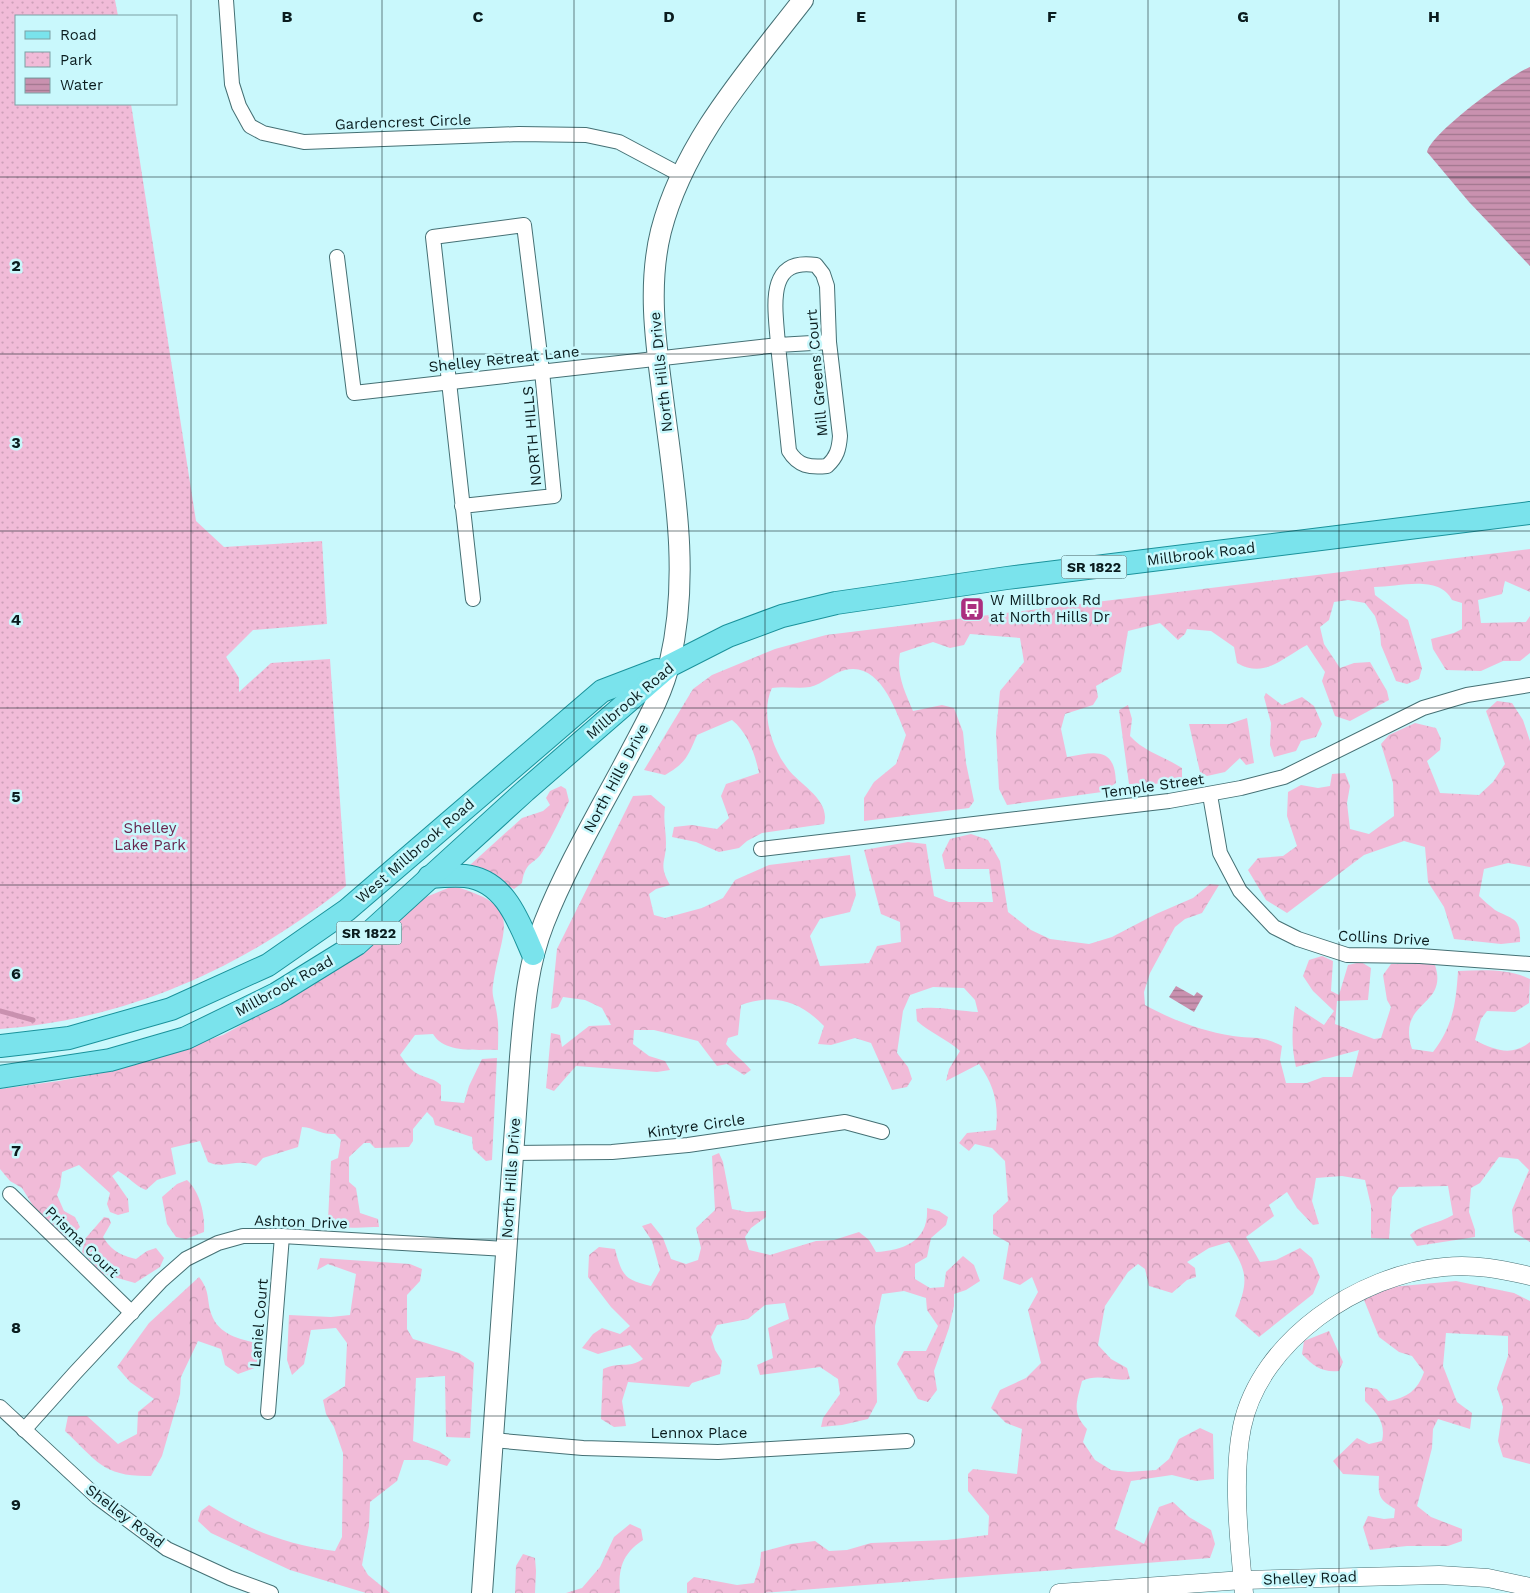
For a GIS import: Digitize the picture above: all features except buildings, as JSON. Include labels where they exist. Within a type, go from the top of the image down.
[{"type":"main road","name":"North Hills Drive","points":[[482,1593],[492,1440],[502,1333],[512,1153],[526,993],[533,954],[556,894],[649,716],[669,666],[678,625],[680,560],[677,509],[653,307],[660,233],[681,175],[725,102],[803,0]]},
{"type":"main road","name":"Millbrook Road","points":[[0,1077],[110,1060],[186,1038],[276,994],[357,944],[429,877],[669,666],[728,636],[782,616],[836,603],[1007,578],[1530,513]]},
{"type":"main road","name":"West Millbrook Road","points":[[0,1046],[69,1038],[171,1009],[268,965],[347,910],[602,690],[669,666]]},
{"type":"main road","points":[[429,877],[464,876],[476,878],[494,888],[506,898],[514,911],[533,954]]},
{"type":"street","name":"Gardencrest Circle","points":[[226,0],[232,84],[239,106],[250,126],[263,133],[304,142],[519,134],[586,135],[619,142],[681,175]]},
{"type":"street","name":"NORTH HILLS","points":[[448,381],[433,237],[524,225],[542,371],[554,496],[462,506]]},
{"type":"street","name":"Shelley Retreat Lane","points":[[337,256],[354,393],[658,358]]},
{"type":"street","name":"Mill Greens Court","points":[[804,263],[816,265],[823,274],[827,286],[829,342],[840,436],[839,449],[835,459],[827,466],[816,467],[795,461],[789,452],[778,345],[776,305],[778,283],[783,271],[791,265],[804,263]]},
{"type":"street","points":[[658,358],[778,345],[829,342]]},
{"type":"street","points":[[448,381],[473,599]]},
{"type":"street","name":"Temple Street","points":[[761,849],[1210,795],[1284,777],[1422,708],[1467,695],[1530,685]]},
{"type":"street","name":"Collins Drive","points":[[1210,795],[1220,853],[1240,891],[1274,927],[1298,939],[1347,955],[1420,956],[1530,964]]},
{"type":"street","name":"Kintyre Circle","points":[[512,1153],[621,1152],[688,1145],[845,1122],[882,1132]]},
{"type":"street","name":"Prisma Court","points":[[10,1194],[132,1313]]},
{"type":"street","name":"Ashton Drive","points":[[24,1430],[161,1282],[186,1259],[208,1248],[243,1236],[282,1236],[506,1250]]},
{"type":"street","name":"Laniel Court","points":[[268,1412],[282,1236]]},
{"type":"street","points":[[1244,1587],[1237,1483],[1243,1425],[1257,1388],[1276,1355],[1314,1321],[1346,1298],[1380,1282],[1404,1274],[1465,1265],[1489,1267],[1530,1276]]},
{"type":"street","name":"Shelley Road","points":[[0,1407],[96,1497],[167,1549],[241,1588],[270,1593]]},
{"type":"street","name":"Lennox Place","points":[[492,1440],[584,1448],[718,1452],[907,1441]]},
{"type":"street","name":"Shelley Road","points":[[1059,1593],[1244,1587],[1439,1575],[1488,1578],[1530,1588]]},
{"type":"green space","name":"Shelley Lake Park","points":[[0,0],[115,0],[118,15],[15,15],[15,105],[131,105],[196,521],[224,547],[322,541],[327,624],[253,630],[226,657],[239,678],[239,692],[271,663],[330,659],[346,886],[268,941],[184,984],[140,1001],[95,1014],[48,1023],[0,1029]]},
{"type":"green space","points":[[1530,549],[1530,592],[1505,581],[1502,594],[1478,600],[1481,623],[1526,622],[1530,616],[1530,653],[1520,661],[1503,661],[1481,671],[1446,670],[1433,649],[1431,639],[1462,629],[1462,603],[1452,600],[1446,592],[1438,587],[1428,584],[1374,587],[1375,595],[1408,620],[1422,668],[1419,679],[1407,684],[1396,681],[1381,645],[1380,632],[1375,616],[1365,603],[1348,600],[1334,602],[1329,620],[1320,627],[1324,644],[1340,668],[1354,663],[1370,662],[1387,691],[1389,700],[1350,721],[1335,716],[1322,681],[1325,672],[1307,645],[1273,665],[1256,669],[1237,663],[1234,647],[1211,631],[1187,629],[1185,634],[1178,640],[1160,623],[1128,631],[1121,672],[1096,686],[1098,697],[1093,705],[1065,714],[1061,729],[1067,757],[1095,753],[1102,754],[1112,763],[1116,783],[1102,792],[1007,805],[999,789],[996,733],[1000,691],[1024,662],[1020,638],[970,634],[964,645],[950,648],[933,642],[900,653],[899,661],[902,683],[913,711],[942,705],[954,708],[963,732],[966,763],[974,801],[969,808],[864,821],[864,798],[874,782],[896,764],[906,735],[885,690],[868,673],[857,669],[841,671],[810,687],[772,688],[769,698],[767,708],[769,730],[777,751],[793,775],[819,800],[825,815],[824,824],[762,833],[739,848],[719,852],[696,842],[672,837],[674,827],[692,825],[717,829],[729,818],[721,796],[726,784],[759,773],[750,744],[738,725],[732,720],[697,735],[682,763],[665,775],[644,770],[693,689],[712,675],[775,649],[826,635]]},
{"type":"green space","points":[[1266,693],[1282,705],[1302,697],[1314,706],[1322,724],[1316,737],[1301,741],[1296,751],[1274,757],[1270,745],[1271,723],[1264,697]]},
{"type":"green space","points":[[1497,701],[1512,703],[1523,720],[1530,741],[1530,867],[1508,863],[1484,869],[1479,896],[1495,910],[1515,920],[1519,928],[1520,942],[1501,944],[1454,939],[1444,907],[1428,882],[1425,847],[1404,841],[1364,855],[1287,913],[1266,900],[1248,870],[1258,858],[1283,856],[1297,846],[1287,816],[1288,792],[1301,785],[1318,788],[1330,786],[1332,774],[1345,773],[1350,786],[1347,803],[1350,829],[1369,834],[1394,816],[1393,783],[1381,744],[1389,735],[1415,723],[1436,728],[1441,739],[1440,750],[1427,761],[1440,793],[1479,795],[1493,782],[1505,764],[1486,711]]},
{"type":"green space","points":[[1128,705],[1132,719],[1130,736],[1148,750],[1182,768],[1182,781],[1129,784],[1119,710]]},
{"type":"green space","points":[[1247,718],[1254,763],[1246,765],[1240,758],[1225,772],[1207,776],[1200,772],[1189,724],[1229,724]]},
{"type":"green space","points":[[561,786],[566,789],[569,801],[540,856],[528,866],[522,883],[514,889],[506,885],[495,875],[470,865],[522,818],[543,811],[550,805],[546,798],[550,791]]},
{"type":"green space","points":[[651,795],[665,807],[666,850],[663,868],[670,885],[656,889],[649,894],[654,915],[665,918],[702,908],[723,898],[735,880],[769,865],[850,855],[856,895],[850,912],[820,919],[810,936],[820,966],[869,963],[877,946],[901,942],[900,922],[881,914],[864,850],[908,842],[926,844],[934,896],[949,902],[993,902],[989,869],[945,869],[942,855],[950,839],[971,834],[988,840],[1000,861],[1008,912],[1031,930],[1050,939],[1089,944],[1112,937],[1156,914],[1193,898],[1210,884],[1219,885],[1202,913],[1185,919],[1175,927],[1150,973],[1144,992],[1145,1005],[1199,1028],[1221,1034],[1263,1039],[1282,1046],[1280,1060],[1286,1083],[1307,1083],[1323,1077],[1352,1077],[1359,1050],[1296,1067],[1292,1036],[1295,1006],[1324,1025],[1334,1011],[1313,991],[1303,976],[1309,960],[1322,956],[1333,961],[1331,991],[1339,995],[1348,965],[1361,962],[1371,968],[1368,1000],[1337,1001],[1335,1024],[1374,1039],[1381,1038],[1391,1007],[1387,1000],[1383,975],[1391,964],[1426,963],[1435,965],[1437,979],[1435,989],[1430,998],[1416,1012],[1411,1021],[1409,1033],[1412,1049],[1433,1052],[1445,1033],[1452,1014],[1458,971],[1503,971],[1530,979],[1529,1003],[1515,1012],[1487,1011],[1481,1019],[1475,1040],[1489,1047],[1510,1051],[1523,1047],[1530,1042],[1530,1242],[1514,1232],[1512,1210],[1529,1170],[1518,1159],[1499,1157],[1480,1183],[1471,1188],[1469,1212],[1475,1230],[1475,1237],[1417,1246],[1410,1235],[1419,1228],[1453,1215],[1448,1186],[1399,1187],[1392,1197],[1389,1239],[1371,1238],[1371,1206],[1365,1180],[1342,1176],[1316,1178],[1312,1201],[1319,1224],[1313,1225],[1297,1208],[1287,1192],[1269,1205],[1274,1216],[1246,1237],[1260,1262],[1276,1260],[1300,1248],[1312,1258],[1320,1277],[1313,1294],[1259,1337],[1235,1316],[1242,1295],[1244,1278],[1240,1262],[1229,1242],[1209,1248],[1187,1262],[1195,1268],[1196,1277],[1187,1280],[1172,1293],[1149,1286],[1145,1269],[1138,1264],[1128,1272],[1105,1306],[1098,1345],[1111,1359],[1127,1368],[1130,1379],[1094,1378],[1082,1381],[1078,1395],[1077,1412],[1087,1429],[1083,1442],[1095,1460],[1111,1470],[1128,1472],[1156,1470],[1169,1459],[1179,1439],[1200,1428],[1213,1434],[1214,1479],[1196,1481],[1172,1475],[1131,1481],[1115,1529],[1144,1544],[1159,1507],[1173,1502],[1189,1517],[1211,1530],[1215,1544],[1210,1558],[763,1593],[687,1593],[687,1583],[694,1577],[737,1585],[754,1583],[760,1565],[761,1552],[791,1544],[815,1541],[829,1551],[847,1550],[871,1543],[947,1540],[988,1535],[989,1516],[968,1491],[968,1474],[973,1469],[1017,1474],[1022,1429],[1006,1423],[991,1408],[1000,1390],[1026,1378],[1041,1363],[1028,1310],[1038,1292],[1032,1277],[1020,1285],[1003,1279],[1009,1243],[993,1234],[993,1215],[1008,1201],[1005,1161],[992,1148],[975,1144],[969,1151],[959,1143],[967,1133],[996,1130],[997,1112],[992,1087],[979,1064],[946,1081],[949,1069],[960,1051],[917,1021],[916,1009],[939,1008],[978,1012],[975,1000],[964,988],[933,987],[910,995],[903,1011],[897,1053],[908,1067],[912,1079],[907,1087],[892,1090],[871,1043],[855,1038],[831,1045],[818,1044],[824,1026],[815,1017],[796,1005],[775,1000],[765,1000],[741,1005],[738,1035],[728,1038],[726,1044],[751,1070],[744,1075],[727,1064],[717,1066],[698,1041],[654,1030],[634,1030],[633,1044],[649,1056],[665,1061],[670,1070],[657,1072],[576,1066],[554,1091],[546,1088],[551,1033],[560,1035],[562,1047],[589,1026],[611,1025],[602,1008],[585,1000],[563,997],[558,1007],[551,1009],[557,949],[633,796]]},
{"type":"green space","points":[[453,886],[492,902],[500,911],[504,922],[493,989],[498,1023],[498,1050],[453,1048],[445,1045],[433,1034],[415,1035],[400,1055],[414,1071],[441,1085],[441,1101],[464,1103],[469,1086],[482,1059],[497,1058],[492,1160],[486,1161],[473,1149],[472,1137],[435,1125],[433,1118],[427,1112],[413,1129],[413,1141],[409,1147],[375,1148],[370,1143],[364,1143],[349,1157],[349,1182],[356,1188],[360,1213],[378,1219],[379,1227],[352,1228],[339,1226],[328,1220],[331,1161],[338,1158],[341,1140],[335,1134],[302,1127],[298,1147],[263,1158],[256,1166],[243,1163],[220,1165],[208,1162],[200,1141],[171,1148],[176,1174],[157,1180],[146,1190],[118,1171],[112,1176],[128,1199],[129,1212],[118,1215],[110,1212],[107,1204],[110,1193],[79,1165],[62,1172],[57,1195],[64,1211],[75,1217],[80,1227],[68,1239],[40,1217],[22,1188],[10,1181],[0,1169],[0,1089],[112,1071],[223,1035],[310,987],[361,953],[426,897]]},
{"type":"green space","points":[[719,1153],[723,1162],[732,1209],[747,1212],[766,1211],[766,1217],[751,1228],[745,1237],[749,1250],[770,1255],[816,1241],[834,1240],[859,1232],[869,1240],[876,1252],[886,1251],[905,1246],[919,1236],[924,1229],[927,1219],[927,1208],[939,1211],[948,1217],[946,1225],[931,1238],[927,1257],[915,1264],[915,1279],[930,1288],[944,1287],[946,1272],[963,1256],[974,1265],[980,1281],[966,1290],[954,1294],[954,1306],[949,1328],[934,1371],[937,1390],[928,1402],[918,1399],[897,1364],[904,1351],[926,1351],[938,1326],[927,1310],[926,1298],[904,1291],[882,1294],[875,1326],[877,1402],[868,1419],[842,1425],[821,1427],[823,1418],[840,1394],[838,1379],[820,1367],[760,1375],[757,1365],[773,1358],[768,1328],[789,1319],[785,1303],[765,1305],[748,1319],[717,1325],[711,1337],[715,1350],[722,1361],[720,1374],[692,1383],[689,1387],[628,1382],[622,1401],[626,1426],[614,1427],[601,1419],[603,1369],[614,1365],[633,1364],[643,1359],[630,1345],[598,1354],[582,1348],[593,1334],[602,1328],[620,1334],[630,1326],[611,1307],[588,1277],[589,1255],[599,1247],[615,1249],[622,1271],[630,1279],[651,1286],[660,1270],[652,1241],[642,1226],[651,1223],[663,1238],[671,1259],[686,1264],[698,1260],[701,1248],[696,1228],[715,1210],[712,1156]]},
{"type":"green space","points":[[187,1180],[192,1185],[201,1204],[204,1232],[186,1239],[176,1237],[167,1224],[162,1197],[177,1184]]},
{"type":"green space","points":[[104,1217],[109,1218],[111,1223],[103,1237],[113,1249],[136,1259],[147,1251],[156,1248],[164,1258],[160,1267],[135,1283],[100,1273],[82,1252],[85,1239]]},
{"type":"green space","points":[[320,1258],[410,1264],[422,1269],[420,1281],[407,1295],[407,1329],[413,1339],[459,1353],[474,1363],[470,1438],[446,1437],[445,1376],[416,1378],[413,1441],[439,1451],[451,1460],[447,1466],[428,1460],[404,1460],[397,1481],[370,1502],[369,1526],[362,1565],[368,1575],[390,1593],[366,1593],[290,1570],[211,1533],[198,1521],[201,1511],[209,1505],[254,1529],[301,1545],[335,1551],[342,1537],[343,1453],[334,1427],[326,1414],[323,1400],[345,1386],[347,1343],[336,1328],[311,1330],[304,1364],[292,1375],[287,1360],[289,1315],[331,1317],[350,1315],[356,1274],[328,1264],[317,1270]]},
{"type":"green space","points":[[199,1277],[206,1289],[210,1310],[217,1324],[227,1333],[256,1343],[261,1353],[260,1366],[238,1374],[225,1365],[221,1349],[198,1341],[181,1377],[180,1394],[162,1456],[151,1476],[135,1476],[111,1470],[94,1459],[65,1431],[68,1416],[87,1416],[118,1444],[137,1434],[138,1412],[154,1399],[130,1382],[117,1367],[149,1323]]},
{"type":"green space","points":[[1456,1281],[1514,1293],[1530,1301],[1530,1464],[1503,1457],[1498,1441],[1503,1407],[1497,1388],[1508,1356],[1508,1336],[1446,1333],[1443,1366],[1457,1402],[1472,1413],[1470,1429],[1438,1419],[1433,1429],[1432,1448],[1417,1506],[1431,1517],[1462,1529],[1462,1541],[1448,1546],[1407,1546],[1370,1550],[1363,1527],[1368,1516],[1384,1519],[1394,1518],[1395,1509],[1380,1496],[1379,1476],[1343,1474],[1333,1461],[1357,1438],[1369,1444],[1382,1441],[1382,1424],[1377,1414],[1365,1401],[1365,1387],[1377,1389],[1388,1401],[1395,1400],[1411,1392],[1419,1384],[1424,1372],[1412,1356],[1399,1352],[1379,1337],[1364,1300],[1391,1287]]},
{"type":"green space","points":[[1329,1331],[1343,1362],[1339,1371],[1323,1370],[1310,1362],[1302,1354],[1304,1341]]},
{"type":"green space","points":[[630,1524],[641,1529],[643,1540],[630,1551],[623,1563],[620,1577],[620,1593],[566,1593],[582,1588],[600,1567],[614,1537]]},
{"type":"green space","points":[[523,1554],[535,1558],[535,1593],[515,1593],[516,1566]]},
{"type":"water","points":[[1530,67],[1530,266],[1469,202],[1427,152],[1442,132],[1472,105]]},
{"type":"water","points":[[1176,986],[1194,996],[1197,992],[1203,996],[1194,1012],[1169,997]]},
{"type":"waterway","points":[[0,1011],[33,1020]]},
{"type":"place","name":"W Millbrook Rd at North Hills Dr","points":[[972,609]]}]
